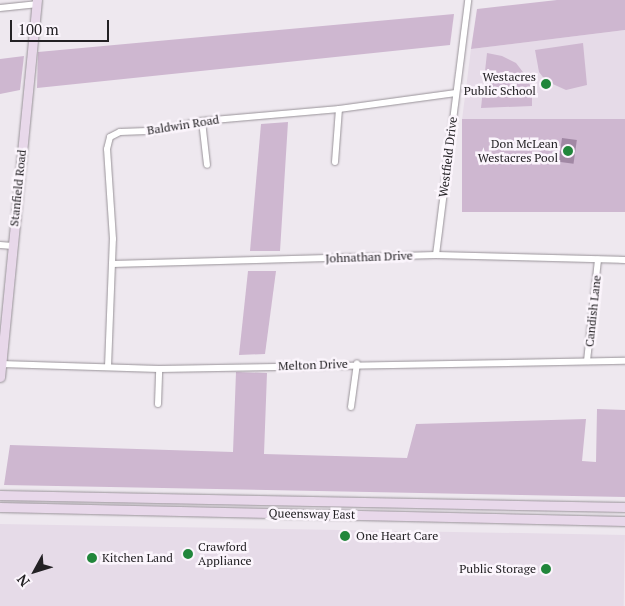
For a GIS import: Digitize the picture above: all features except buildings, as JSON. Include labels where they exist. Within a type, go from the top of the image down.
[{"type":"main road","name":"Stanfield Road","points":[[0,377],[36,2]]},
{"type":"main road","name":"Queensway East","points":[[0,495],[625,507]]},
{"type":"main road","name":"Queensway East","points":[[0,507],[625,521]]},
{"type":"street","name":"Westfield Drive","points":[[436,255],[468,0]]},
{"type":"street","points":[[0,8],[36,2]]},
{"type":"street","name":"Baldwin Road","points":[[108,367],[113,204],[107,149],[110,137],[120,132],[154,131],[202,121],[339,108],[456,93]]},
{"type":"street","points":[[335,162],[339,108]]},
{"type":"street","points":[[202,121],[207,165]]},
{"type":"street","points":[[0,245],[13,246]]},
{"type":"street","name":"Johnathan Drive","points":[[112,264],[436,255],[625,260]]},
{"type":"street","name":"Candish Lane","points":[[587,361],[598,260]]},
{"type":"street","name":"Melton Drive","points":[[1,364],[159,369],[358,363],[625,361]]},
{"type":"street","points":[[352,407],[358,363]]},
{"type":"street","points":[[158,404],[159,369]]},
{"type":"shaded area","points":[[557,0],[625,0],[625,30],[471,49],[477,9]]},
{"type":"shaded area","points":[[454,14],[450,45],[37,88],[38,52]]},
{"type":"shaded area","name":"Westacres Public School","points":[[625,30],[625,119],[462,120],[471,49]]},
{"type":"shaded area","points":[[583,43],[587,85],[566,90],[546,81],[539,72],[535,50]]},
{"type":"shaded area","points":[[487,53],[502,56],[516,63],[526,76],[532,90],[532,106],[481,108]]},
{"type":"shaded area","points":[[24,56],[20,90],[0,94],[0,59]]},
{"type":"shaded area","points":[[462,119],[625,119],[625,212],[462,212]]},
{"type":"shaded area","points":[[288,122],[280,251],[250,251],[261,124]]},
{"type":"shaded area","name":"Don McLean Westacres Pool","points":[[562,138],[577,140],[574,164],[559,162]]},
{"type":"shaded area","points":[[248,271],[276,271],[265,354],[239,355]]},
{"type":"shaded area","points":[[236,372],[267,373],[264,454],[407,458],[416,424],[586,419],[582,461],[596,462],[597,409],[625,410],[625,497],[4,485],[10,445],[233,452]]},
{"type":"shaded area","points":[[0,524],[625,535],[624,606],[0,606]]},
{"type":"place","name":"Westacres Public School","points":[[546,84]]},
{"type":"place","name":"Don McLean Westacres Pool","points":[[568,151]]},
{"type":"place","name":"One Heart Care","points":[[345,536]]},
{"type":"place","name":"Crawford Appliance","points":[[188,554]]},
{"type":"place","name":"Kitchen Land","points":[[92,558]]},
{"type":"place","name":"Public Storage","points":[[546,569]]}]
